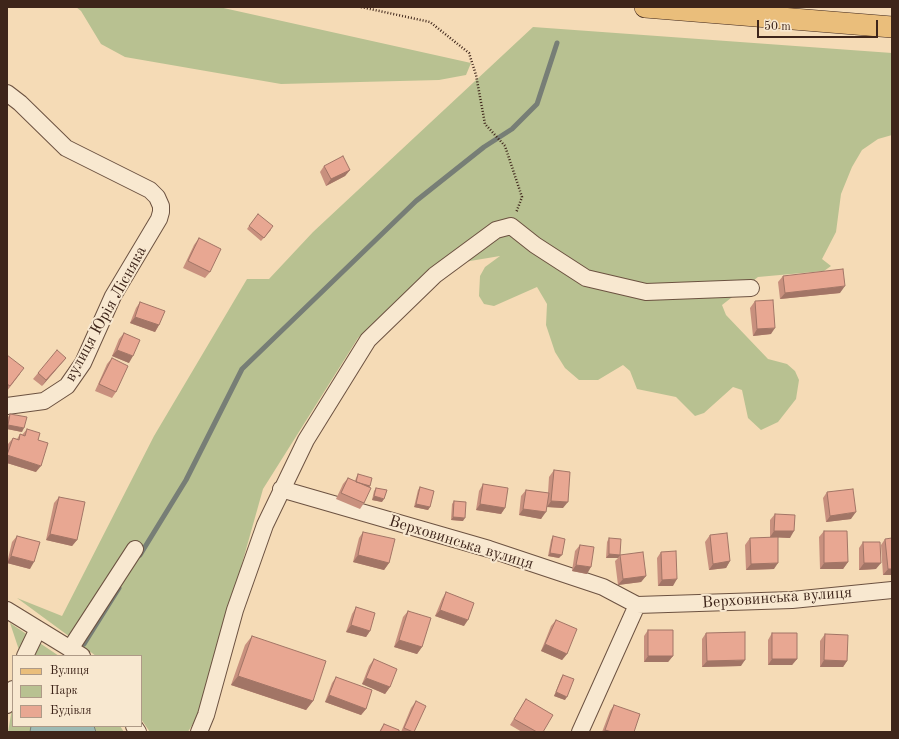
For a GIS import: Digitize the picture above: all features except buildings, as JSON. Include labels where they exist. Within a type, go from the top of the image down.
[{"type":"main road","points":[[645,7],[892,27]]},
{"type":"street","name":"вулиця Юрія Лісняка","points":[[7,93],[20,103],[66,148],[150,190],[161,206],[159,219],[113,296],[83,363],[67,386],[44,400],[7,406]]},
{"type":"street","points":[[199,732],[206,715],[235,610],[265,525],[281,489],[306,440],[368,340],[435,275],[496,230],[511,226],[535,245],[586,278],[646,292],[751,288]]},
{"type":"street","name":"Верховинська вулиця","points":[[281,489],[488,549],[603,587],[637,605],[792,600],[892,590]]},
{"type":"street","points":[[7,610],[76,652],[135,549]]},
{"type":"street","points":[[580,732],[637,605]]},
{"type":"street","points":[[25,655],[38,629]]},
{"type":"street","points":[[7,705],[12,692]]},
{"type":"path","points":[[361,7],[430,22],[469,53],[476,75],[485,124],[505,146],[522,197],[511,226]]},
{"type":"green space","points":[[76,7],[219,7],[471,63],[466,75],[439,80],[281,84],[125,57],[101,44],[81,11]]},
{"type":"green space","points":[[533,27],[892,53],[892,135],[878,139],[862,150],[852,167],[841,194],[836,232],[822,259],[831,266],[824,271],[758,277],[722,305],[726,315],[768,359],[787,364],[795,371],[799,380],[796,399],[778,422],[761,430],[748,418],[742,390],[733,387],[704,413],[695,416],[676,397],[637,389],[630,371],[623,365],[598,380],[579,380],[565,368],[555,352],[546,325],[547,304],[537,287],[494,306],[484,304],[479,296],[480,276],[485,267],[500,256],[434,267],[358,338],[263,489],[200,713],[188,732],[150,732],[142,720],[142,655],[95,655],[17,598],[62,616],[154,436],[247,279],[269,279],[313,232]]},
{"type":"green space","points":[[10,623],[58,655],[20,655]]},
{"type":"green space","points":[[12,709],[12,727],[31,727],[30,732],[8,732]]},
{"type":"green space","points":[[94,727],[121,727],[124,732],[96,732]]},
{"type":"water","points":[[31,727],[94,727],[96,732],[30,732]]},
{"type":"waterway","points":[[140,555],[186,480],[242,369],[416,201],[484,147],[512,129],[537,104],[557,43]]},
{"type":"waterway","points":[[84,644],[119,588]]}]
